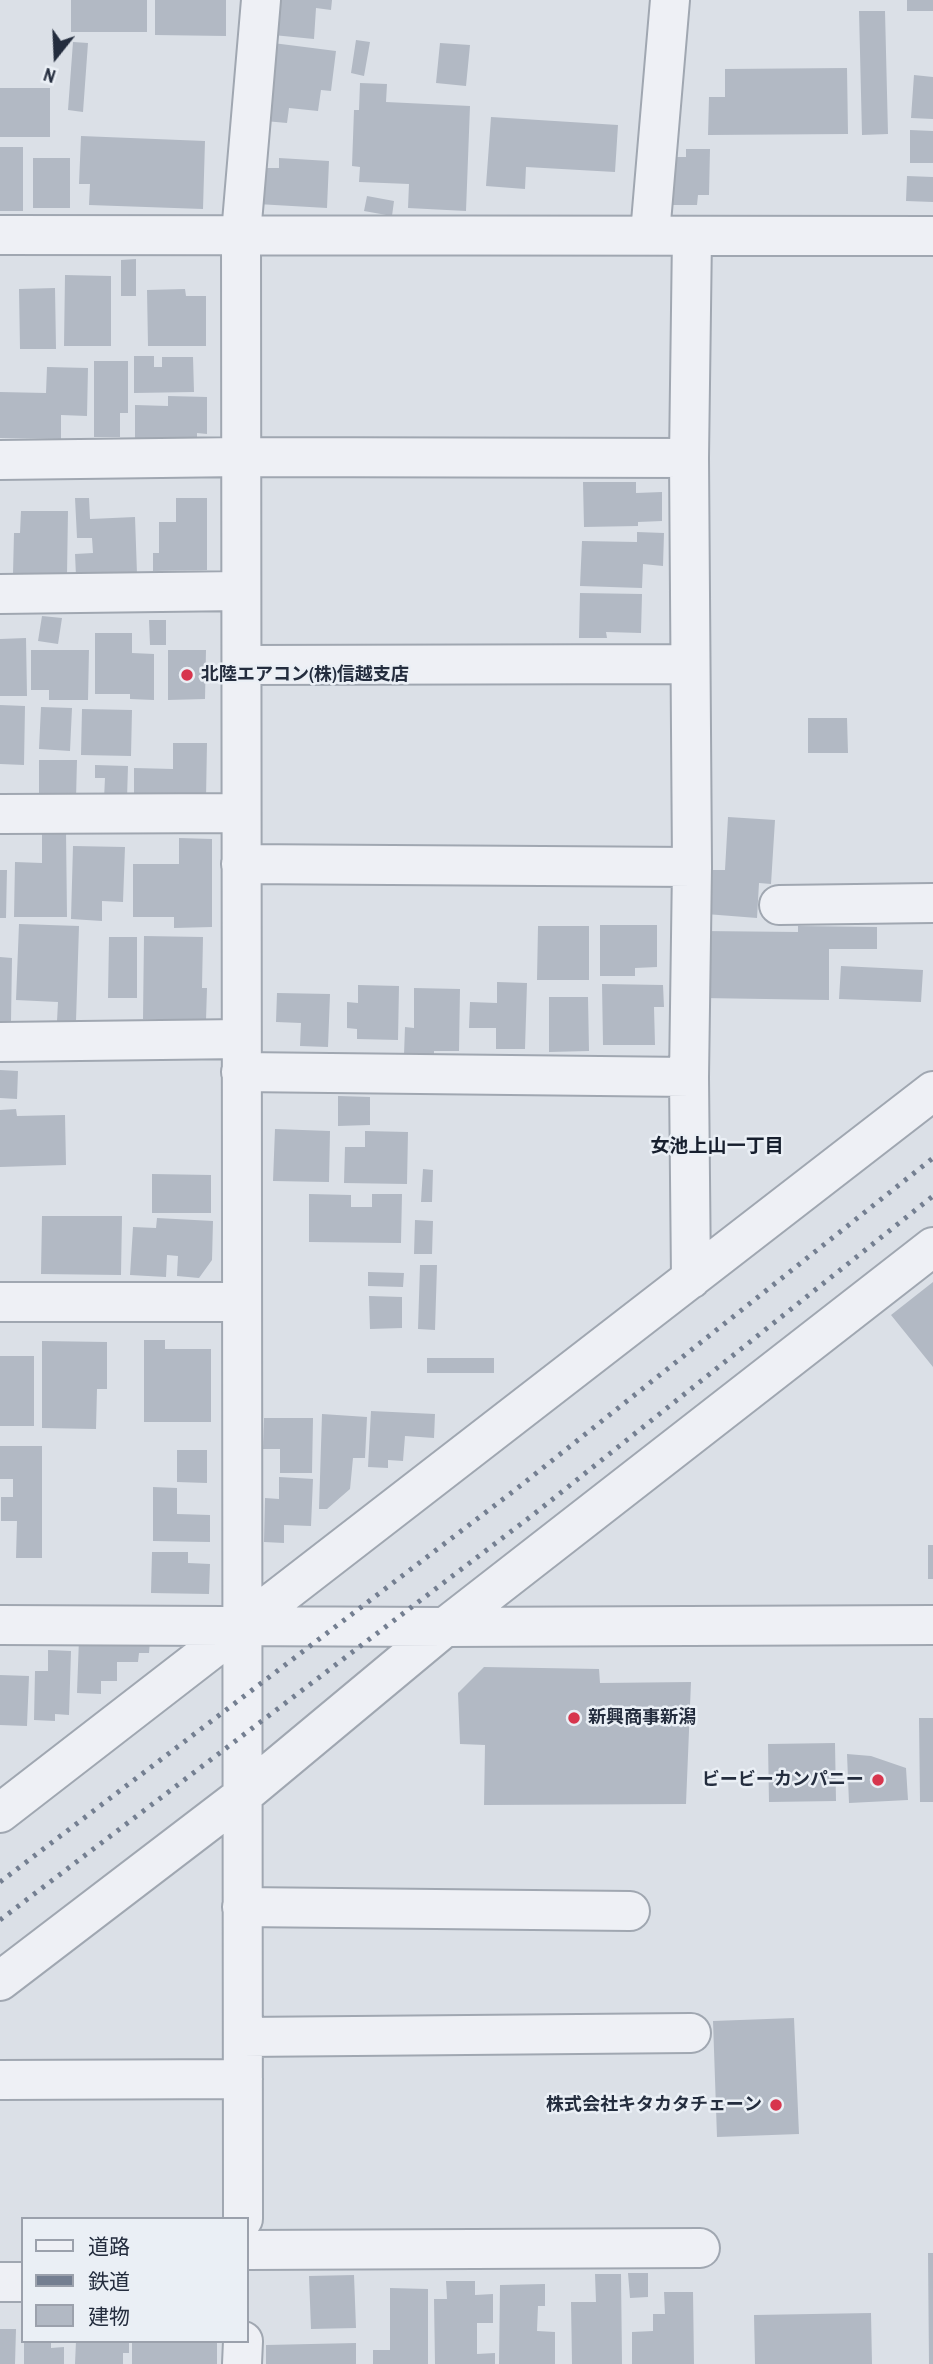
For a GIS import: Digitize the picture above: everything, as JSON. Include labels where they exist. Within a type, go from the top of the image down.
[{"type":"street","points":[[243,2217],[241,234],[261,0]]},
{"type":"street","points":[[650,234],[670,0]]},
{"type":"street","points":[[0,235],[933,236]]},
{"type":"street","points":[[691,1279],[689,458],[692,236]]},
{"type":"street","points":[[0,460],[241,457],[689,458]]},
{"type":"street","points":[[0,594],[241,591]]},
{"type":"street","points":[[243,665],[690,664]]},
{"type":"street","points":[[0,814],[241,813]]},
{"type":"street","points":[[241,864],[692,867]]},
{"type":"street","points":[[779,905],[933,903]]},
{"type":"street","points":[[0,1042],[690,1077]]},
{"type":"street","points":[[0,1813],[933,1091]]},
{"type":"street","points":[[0,1981],[242,1796],[444,1627],[933,1247]]},
{"type":"street","points":[[0,1302],[242,1302]]},
{"type":"street","points":[[0,1625],[933,1625]]},
{"type":"street","points":[[242,1907],[630,1911]]},
{"type":"street","points":[[243,2037],[691,2033]]},
{"type":"street","points":[[0,2080],[243,2079]]},
{"type":"street","points":[[248,2250],[700,2248]]},
{"type":"street","points":[[0,2282],[21,2281]]},
{"type":"street","points":[[242,2364],[243,2343]]},
{"type":"building","points":[[71,0],[147,0],[147,32],[71,32]]},
{"type":"building","points":[[155,0],[226,0],[226,36],[155,35]]},
{"type":"building","points":[[276,0],[332,0],[331,10],[316,8],[314,39],[273,35]]},
{"type":"building","points":[[907,0],[933,0],[933,11],[907,11]]},
{"type":"building","points":[[859,11],[885,11],[888,134],[862,135]]},
{"type":"building","points":[[356,40],[370,42],[364,76],[351,73]]},
{"type":"building","points":[[73,42],[88,43],[83,112],[68,110]]},
{"type":"building","points":[[273,43],[336,51],[331,91],[321,90],[318,111],[289,108],[287,123],[265,121]]},
{"type":"building","points":[[440,43],[470,45],[466,86],[436,83]]},
{"type":"building","points":[[847,68],[848,134],[708,135],[709,97],[725,97],[725,69]]},
{"type":"building","points":[[914,75],[933,77],[933,119],[911,118]]},
{"type":"building","points":[[360,83],[387,84],[386,102],[470,106],[466,211],[408,208],[409,184],[359,182],[360,167],[352,166],[354,110],[359,110]]},
{"type":"building","points":[[0,88],[50,88],[50,137],[0,137]]},
{"type":"building","points":[[491,117],[618,125],[615,172],[526,167],[525,189],[486,186]]},
{"type":"building","points":[[910,130],[933,131],[933,163],[910,163]]},
{"type":"building","points":[[81,136],[205,141],[203,209],[89,205],[90,184],[79,184]]},
{"type":"building","points":[[0,147],[23,147],[23,211],[0,211]]},
{"type":"building","points":[[686,149],[710,149],[709,195],[698,195],[697,205],[666,205],[667,157],[686,157]]},
{"type":"building","points":[[33,158],[70,158],[70,208],[33,208]]},
{"type":"building","points":[[279,158],[329,161],[327,208],[257,204],[259,168],[279,168]]},
{"type":"building","points":[[907,176],[933,177],[933,202],[906,201]]},
{"type":"building","points":[[367,196],[394,201],[392,216],[364,211]]},
{"type":"building","points":[[136,259],[136,296],[121,296],[121,260]]},
{"type":"building","points":[[65,275],[111,276],[111,346],[64,346]]},
{"type":"building","points":[[55,288],[56,349],[20,349],[19,289]]},
{"type":"building","points":[[185,289],[186,296],[206,296],[206,346],[148,346],[147,290]]},
{"type":"building","points":[[134,356],[154,356],[154,367],[162,367],[162,357],[193,357],[194,392],[134,393]]},
{"type":"building","points":[[94,361],[128,361],[128,413],[120,413],[120,437],[94,437]]},
{"type":"building","points":[[47,367],[88,368],[87,416],[61,415],[61,439],[0,438],[0,392],[46,393]]},
{"type":"building","points":[[168,396],[207,397],[207,434],[197,433],[197,443],[135,441],[135,405],[168,406]]},
{"type":"building","points":[[583,482],[636,482],[636,493],[662,492],[662,521],[638,522],[638,526],[584,527]]},
{"type":"building","points":[[75,498],[89,498],[90,519],[135,517],[137,574],[76,576],[75,554],[93,553],[92,538],[77,538]]},
{"type":"building","points":[[176,498],[207,498],[207,570],[153,571],[153,553],[159,553],[159,522],[176,522]]},
{"type":"building","points":[[21,511],[68,511],[67,575],[13,574],[14,533],[20,533]]},
{"type":"building","points":[[637,532],[664,533],[663,566],[643,564],[642,588],[580,586],[582,541],[637,542]]},
{"type":"building","points":[[580,593],[642,594],[641,633],[606,632],[607,638],[579,638]]},
{"type":"building","points":[[42,616],[62,618],[58,644],[38,641]]},
{"type":"building","points":[[149,620],[166,620],[166,645],[150,645]]},
{"type":"building","points":[[95,633],[132,633],[132,653],[154,654],[154,700],[130,699],[130,694],[95,694]]},
{"type":"building","points":[[26,638],[27,696],[0,696],[0,639]]},
{"type":"building","points":[[31,650],[89,650],[88,700],[49,700],[49,690],[31,690]]},
{"type":"building","name":"北陸エアコン(株)信越支店","points":[[168,650],[206,650],[205,699],[168,700]]},
{"type":"building","points":[[0,705],[25,706],[24,765],[0,764]]},
{"type":"building","points":[[41,707],[72,708],[70,751],[39,749]]},
{"type":"building","points":[[82,709],[132,710],[131,756],[81,755]]},
{"type":"building","points":[[808,718],[847,718],[848,753],[808,753]]},
{"type":"building","points":[[173,743],[207,743],[206,799],[134,799],[134,768],[173,769]]},
{"type":"building","points":[[39,760],[77,760],[76,799],[39,798]]},
{"type":"building","points":[[95,765],[128,766],[127,799],[104,799],[105,778],[95,778]]},
{"type":"building","points":[[728,817],[775,820],[771,884],[759,883],[757,918],[706,914],[708,870],[725,870]]},
{"type":"building","points":[[42,830],[66,831],[67,917],[14,917],[15,862],[42,863]]},
{"type":"building","points":[[179,838],[212,839],[212,927],[174,928],[174,917],[133,917],[133,864],[179,864]]},
{"type":"building","points":[[73,846],[125,847],[123,902],[102,901],[102,921],[71,919]]},
{"type":"building","points":[[0,870],[7,870],[6,918],[0,918]]},
{"type":"building","points":[[19,924],[79,926],[76,1021],[57,1021],[58,1002],[16,1000]]},
{"type":"building","points":[[600,925],[657,925],[657,967],[635,968],[635,976],[600,976]]},
{"type":"building","points":[[538,926],[589,926],[589,980],[537,980]]},
{"type":"building","points":[[798,926],[877,927],[877,949],[829,949],[829,1000],[702,998],[703,931],[798,932]]},
{"type":"building","points":[[144,936],[203,937],[202,988],[207,988],[206,1020],[143,1019]]},
{"type":"building","points":[[109,937],[137,937],[137,998],[108,998]]},
{"type":"building","points":[[0,957],[12,958],[11,1021],[0,1021]]},
{"type":"building","points":[[841,966],[923,970],[921,1002],[839,999]]},
{"type":"building","points":[[497,982],[527,983],[525,1049],[496,1049],[496,1028],[469,1028],[470,1002],[497,1003]]},
{"type":"building","points":[[602,984],[663,985],[664,1007],[654,1007],[655,1045],[603,1045]]},
{"type":"building","points":[[358,985],[399,986],[398,1040],[357,1039],[357,1029],[347,1028],[347,1002],[358,1003]]},
{"type":"building","points":[[414,988],[460,989],[459,1051],[434,1051],[434,1056],[404,1055],[405,1027],[414,1028]]},
{"type":"building","points":[[277,993],[330,994],[328,1047],[300,1046],[301,1023],[276,1022]]},
{"type":"building","points":[[549,997],[588,997],[589,1051],[549,1052]]},
{"type":"building","points":[[0,1070],[18,1071],[17,1099],[0,1098]]},
{"type":"building","points":[[338,1096],[370,1097],[370,1125],[338,1126]]},
{"type":"building","points":[[16,1109],[17,1116],[65,1115],[66,1165],[0,1167],[0,1110]]},
{"type":"building","points":[[275,1129],[330,1131],[329,1182],[273,1181]]},
{"type":"building","points":[[365,1131],[408,1132],[407,1184],[344,1183],[345,1147],[365,1147]]},
{"type":"building","points":[[423,1169],[433,1170],[432,1202],[421,1202]]},
{"type":"building","points":[[152,1174],[211,1175],[211,1213],[152,1213]]},
{"type":"building","points":[[309,1194],[351,1195],[351,1207],[372,1207],[372,1194],[402,1194],[401,1243],[309,1242]]},
{"type":"building","points":[[42,1216],[122,1216],[121,1275],[41,1274]]},
{"type":"building","points":[[157,1218],[213,1221],[212,1260],[199,1278],[177,1276],[178,1256],[167,1255],[166,1277],[130,1275],[133,1227],[156,1228]]},
{"type":"building","points":[[415,1220],[433,1221],[432,1254],[414,1254]]},
{"type":"building","points":[[420,1265],[437,1265],[435,1330],[418,1329]]},
{"type":"building","points":[[368,1272],[404,1273],[403,1287],[368,1286]]},
{"type":"building","points":[[933,1282],[933,1367],[891,1315]]},
{"type":"building","points":[[369,1296],[402,1297],[402,1328],[370,1329]]},
{"type":"building","points":[[144,1340],[165,1340],[165,1349],[211,1349],[211,1422],[144,1422]]},
{"type":"building","points":[[42,1341],[107,1342],[107,1389],[97,1389],[96,1429],[42,1428]]},
{"type":"building","points":[[0,1356],[34,1356],[34,1426],[0,1426]]},
{"type":"building","points":[[427,1358],[494,1358],[494,1373],[427,1373]]},
{"type":"building","points":[[371,1411],[435,1414],[434,1438],[405,1436],[403,1461],[388,1460],[388,1468],[368,1467]]},
{"type":"building","points":[[322,1414],[367,1417],[365,1458],[353,1458],[350,1489],[327,1509],[319,1509]]},
{"type":"building","points":[[264,1418],[313,1418],[312,1473],[280,1473],[280,1449],[263,1449]]},
{"type":"building","points":[[0,1446],[42,1446],[42,1558],[16,1558],[17,1521],[1,1521],[1,1497],[13,1497],[13,1479],[0,1479]]},
{"type":"building","points":[[177,1450],[207,1450],[207,1483],[177,1482]]},
{"type":"building","points":[[279,1477],[313,1479],[311,1526],[284,1525],[284,1543],[264,1542],[265,1498],[279,1499]]},
{"type":"building","points":[[153,1487],[177,1488],[177,1514],[210,1515],[210,1542],[153,1541]]},
{"type":"building","points":[[928,1545],[933,1545],[933,1579],[928,1579]]},
{"type":"building","points":[[152,1552],[188,1552],[188,1563],[210,1564],[209,1594],[151,1593]]},
{"type":"building","points":[[79,1638],[150,1641],[149,1653],[139,1653],[138,1662],[117,1662],[117,1681],[101,1681],[101,1694],[77,1693]]},
{"type":"building","points":[[48,1650],[71,1651],[69,1715],[55,1714],[55,1721],[34,1720],[35,1671],[48,1671]]},
{"type":"building","name":"新興商事新潟","points":[[484,1667],[599,1669],[600,1683],[691,1682],[686,1804],[484,1805],[485,1745],[460,1744],[458,1693]]},
{"type":"building","points":[[0,1675],[29,1676],[27,1726],[0,1725]]},
{"type":"building","points":[[919,1718],[933,1718],[933,1802],[920,1802]]},
{"type":"building","points":[[835,1743],[836,1801],[769,1802],[768,1744]]},
{"type":"building","points":[[847,1754],[871,1756],[906,1768],[908,1800],[849,1803]]},
{"type":"building","points":[[794,2018],[799,2134],[717,2137],[713,2021]]},
{"type":"building","points":[[928,2253],[933,2253],[933,2364],[929,2364]]},
{"type":"building","points":[[628,2273],[648,2273],[648,2297],[630,2298]]},
{"type":"building","points":[[595,2274],[621,2274],[622,2364],[572,2364],[571,2302],[596,2302]]},
{"type":"building","points":[[354,2275],[356,2328],[311,2329],[309,2276]]},
{"type":"building","points":[[446,2281],[475,2281],[475,2295],[493,2294],[493,2323],[477,2323],[477,2354],[495,2353],[495,2364],[435,2364],[434,2299],[447,2299]]},
{"type":"building","points":[[545,2284],[545,2306],[538,2306],[537,2331],[555,2332],[555,2364],[499,2364],[500,2285]]},
{"type":"building","points":[[390,2288],[428,2289],[428,2364],[373,2364],[373,2350],[390,2350]]},
{"type":"building","points":[[664,2292],[693,2292],[694,2364],[632,2364],[632,2332],[653,2331],[653,2314],[665,2314]]},
{"type":"building","points":[[871,2313],[872,2364],[755,2364],[754,2315]]},
{"type":"building","points":[[0,2329],[16,2329],[15,2364],[0,2364]]},
{"type":"building","points":[[24,2343],[51,2343],[51,2348],[64,2347],[64,2364],[24,2364]]},
{"type":"building","points":[[76,2343],[129,2343],[129,2353],[123,2353],[123,2364],[75,2364]]},
{"type":"building","points":[[132,2343],[217,2343],[217,2364],[132,2364]]},
{"type":"building","points":[[356,2343],[356,2364],[266,2364],[266,2345]]},
{"type":"railway","points":[[0,1882],[515,1490],[933,1158]]},
{"type":"railway","points":[[0,1920],[534,1514],[933,1196]]},
{"type":"place","name":"北陸エアコン(株)信越支店","points":[[187,675]]},
{"type":"place","name":"新興商事新潟","points":[[574,1718]]},
{"type":"place","name":"ビービーカンパニー","points":[[878,1780]]},
{"type":"place","name":"株式会社キタカタチェーン","points":[[776,2105]]},
{"type":"district","name":"女池上山一丁目","points":[[717,1147]]}]
